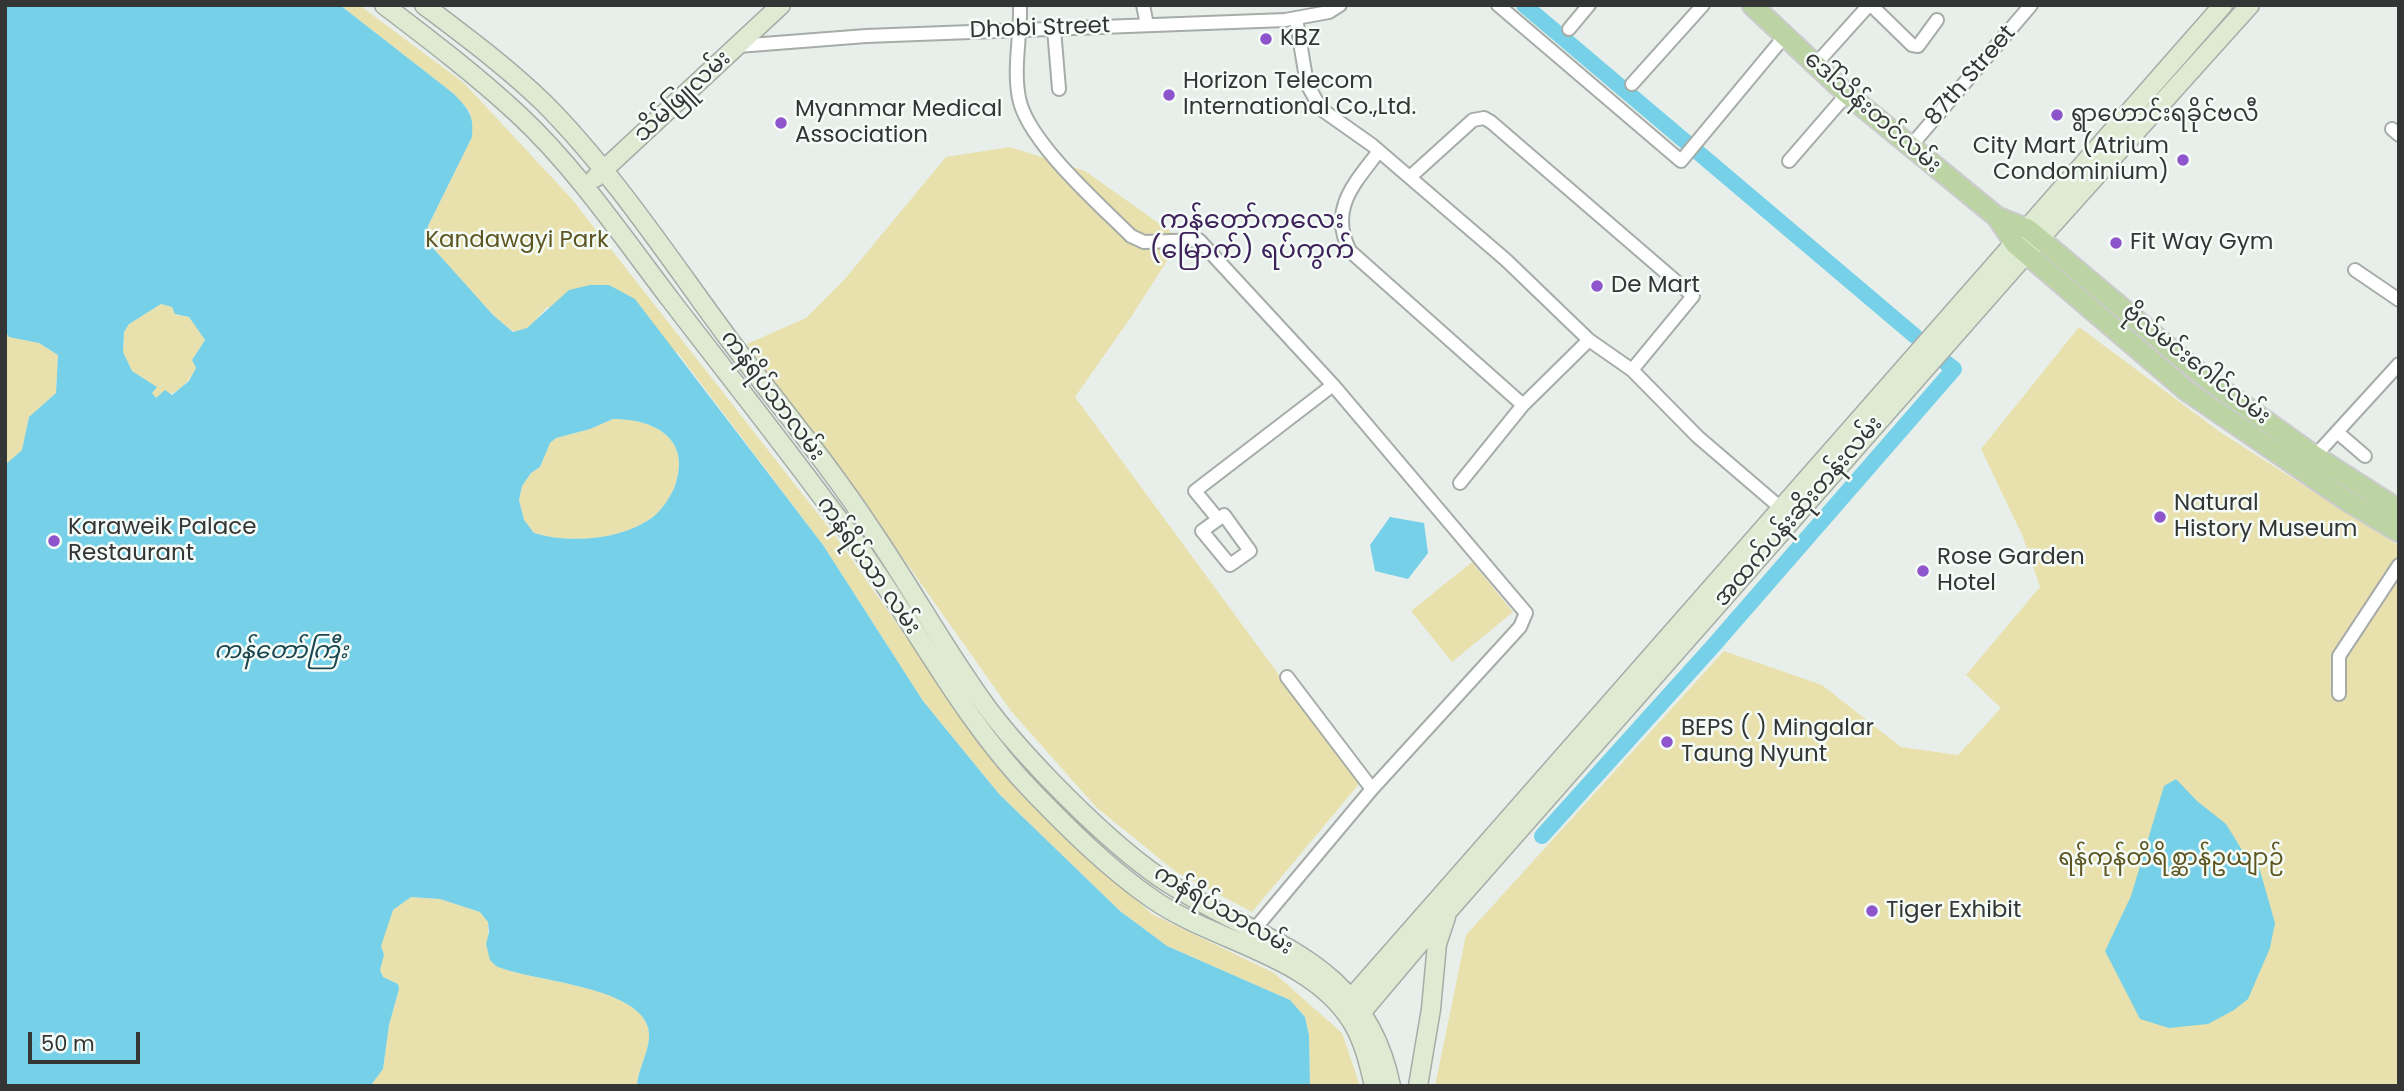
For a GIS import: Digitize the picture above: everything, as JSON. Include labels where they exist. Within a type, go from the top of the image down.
[{"type":"main road","name":"ကန်ရိပ်သာ လမ်း","points":[[384,5],[477,78],[520,116],[584,187],[857,544],[936,666],[997,750],[1030,789],[1066,825],[1150,898],[1189,922],[1304,975],[1352,1010],[1374,1086]]},
{"type":"main road","name":"ကန်ရိပ်သာလမ်း","points":[[424,5],[490,55],[544,104],[603,171],[872,530],[987,707],[1028,756],[1117,843],[1157,875],[1195,900],[1315,964],[1340,984],[1352,1010],[1376,1037],[1391,1086]]},
{"type":"main road","name":"သိမ်ဖြူလမ်း","points":[[584,187],[781,5]]},
{"type":"main road","name":"ဒေါ်သိန်းတင်လမ်း","points":[[1752,5],[1847,94],[1997,217]]},
{"type":"main road","name":"အထက်ပန်းဆိုးတန်းလမ်း","points":[[2158,94],[2224,5]]},
{"type":"main road","name":"အထက်ပန်းဆိုးတန်းလမ်း","points":[[1352,1010],[2158,94],[2250,5]]},
{"type":"main road","name":"ဗိုလ်မင်းဂေါင်လမ်း","points":[[1997,217],[2035,234],[2203,376],[2319,467]]},
{"type":"main road","name":"ဗိုလ်မင်းဂေါင်လမ်း","points":[[1997,217],[2021,249],[2187,391],[2399,510]]},
{"type":"main road","points":[[2319,467],[2399,532]]},
{"type":"main road","name":"အထက်ပန်းဆိုးတန်းလမ်း","points":[[1352,1010],[1448,910],[1487,854]]},
{"type":"main road","points":[[1418,1086],[1431,1009],[1437,944],[1448,910]]},
{"type":"street","points":[[1020,5],[1018,85],[1023,116],[1074,178],[1131,236],[1144,242],[1199,240],[1333,385],[1526,613],[1521,627],[1372,789],[1253,931]]},
{"type":"street","points":[[1143,5],[1147,25]]},
{"type":"street","points":[[1498,5],[1681,161],[1784,37]]},
{"type":"street","points":[[1569,29],[1589,5]]},
{"type":"street","points":[[1632,84],[1703,5]]},
{"type":"street","points":[[1815,65],[1870,5],[1912,45],[1918,46],[1937,20]]},
{"type":"street","name":"87th Street","points":[[1910,147],[2031,5]]},
{"type":"street","name":"Dhobi Street","points":[[738,46],[866,36],[1296,18],[1330,7]]},
{"type":"street","points":[[1296,18],[1307,84],[1321,109],[1379,151],[1506,260],[1589,340],[1632,370],[1698,437],[1787,514]]},
{"type":"street","points":[[1054,29],[1059,89]]},
{"type":"street","points":[[1789,161],[1847,94]]},
{"type":"street","points":[[1410,177],[1473,120],[1483,118],[1684,287],[1693,296],[1632,370]]},
{"type":"street","points":[[1379,151],[1352,187],[1343,207],[1340,225],[1350,251],[1523,405]]},
{"type":"street","points":[[2355,270],[2399,300]]},
{"type":"street","points":[[1460,482],[1523,405],[1589,340]]},
{"type":"street","points":[[2319,467],[2337,432],[2399,364]]},
{"type":"street","points":[[1218,519],[1195,491],[1333,385]]},
{"type":"street","points":[[2337,432],[2365,456]]},
{"type":"street","points":[[2339,694],[2339,656],[2399,565]]},
{"type":"street","points":[[1287,677],[1372,789]]},
{"type":"green space","name":"Kandawgyi Park","points":[[340,5],[359,5],[464,83],[571,198],[836,537],[951,701],[1084,853],[1152,914],[1274,973],[1342,1033],[1360,1086],[1310,1086],[1309,1035],[1305,1017],[1290,1000],[1167,946],[1120,911],[999,794],[923,701],[823,545],[678,353],[547,307],[530,326],[518,332],[501,322],[475,296],[433,248],[428,237],[428,226],[472,137],[470,112],[454,94]]},
{"type":"green space","points":[[1010,147],[1085,171],[1181,239],[1075,397],[1359,784],[1252,912],[1176,872],[1096,807],[1011,711],[747,344],[806,318],[844,280],[946,157]]},
{"type":"green space","points":[[161,304],[172,307],[176,315],[189,317],[205,340],[192,360],[196,368],[184,385],[175,392],[156,398],[151,393],[157,387],[132,371],[123,353],[124,332],[129,324]]},
{"type":"green space","name":"ရန်ကုန်တိရိစ္ဆာန်ဥယျာဉ်","points":[[2079,327],[2220,432],[2399,546],[2399,1086],[1435,1086],[1466,935],[1724,651],[1822,685],[1901,747],[1958,755],[2001,708],[1966,675],[2040,587],[2023,537],[1981,449]]},
{"type":"green space","points":[[5,331],[9,337],[39,343],[58,355],[56,393],[29,417],[22,451],[5,465]]},
{"type":"green space","points":[[613,419],[642,423],[655,428],[666,434],[674,444],[679,469],[675,486],[666,503],[653,517],[640,525],[611,535],[579,539],[534,533],[524,520],[519,500],[522,486],[531,473],[540,467],[550,443],[556,438],[590,429]]},
{"type":"green space","points":[[1472,562],[1513,612],[1452,662],[1411,611]]},
{"type":"green space","points":[[411,897],[440,899],[480,912],[488,922],[488,938],[496,966],[587,988],[632,1007],[645,1021],[649,1038],[637,1086],[370,1086],[383,1069],[389,1025],[399,989],[398,984],[383,977],[380,970],[383,955],[380,946],[393,910]]},
{"type":"water","name":"ကန်တော်ကြီး","points":[[5,5],[340,5],[454,94],[469,113],[472,137],[428,226],[428,237],[433,248],[493,315],[513,332],[527,328],[569,290],[590,285],[609,285],[635,299],[823,545],[923,701],[999,794],[1120,911],[1167,946],[1290,1000],[1305,1017],[1309,1035],[1310,1086],[637,1086],[649,1038],[645,1021],[632,1007],[587,988],[496,966],[490,960],[486,944],[488,922],[480,912],[440,899],[411,897],[393,910],[381,946],[384,955],[380,970],[383,977],[398,984],[399,989],[389,1025],[383,1069],[371,1085],[5,1086],[5,465],[22,450],[29,417],[56,393],[58,355],[39,343],[9,337],[5,331]],"holes":[[[161,304],[172,307],[175,314],[189,317],[205,340],[192,360],[196,368],[189,381],[172,395],[165,390],[156,398],[152,393],[157,387],[132,371],[123,352],[124,332],[129,324]],[[613,419],[628,420],[655,428],[666,434],[674,444],[679,469],[675,486],[666,503],[653,517],[640,525],[611,535],[579,539],[534,533],[524,520],[519,500],[522,486],[531,473],[540,467],[550,443],[556,438],[590,429]]]},
{"type":"water","points":[[1390,517],[1424,523],[1428,553],[1408,579],[1375,571],[1370,545]]},
{"type":"water","points":[[2176,779],[2197,801],[2226,824],[2242,850],[2259,867],[2275,923],[2270,948],[2248,999],[2208,1024],[2169,1028],[2140,1019],[2105,951],[2131,896],[2164,786]]},
{"type":"waterway","points":[[1524,5],[1915,336]]},
{"type":"waterway","points":[[1542,836],[1714,645],[1954,369],[1946,363]]},
{"type":"place","name":"KBZ","points":[[1266,39]]},
{"type":"place","name":"Horizon Telecom International Co.,Ltd.","points":[[1169,95]]},
{"type":"place","name":"ရွာဟောင်းရခိုင်ဗလီ","points":[[2057,115]]},
{"type":"place","name":"Myanmar Medical Association","points":[[781,123]]},
{"type":"place","name":"City Mart (Atrium Condominium)","points":[[2183,160]]},
{"type":"place","name":"Fit Way Gym","points":[[2116,243]]},
{"type":"place","name":"De Mart","points":[[1597,286]]},
{"type":"place","name":"Natural History Museum","points":[[2160,517]]},
{"type":"place","name":"Karaweik Palace Restaurant","points":[[54,541]]},
{"type":"place","name":"Rose Garden Hotel","points":[[1923,571]]},
{"type":"place","name":"BEPS ( ) Mingalar Taung Nyunt","points":[[1667,742]]},
{"type":"place","name":"Tiger Exhibit","points":[[1872,911]]},
{"type":"district","name":"ကန်တော်ကလေး (မြောက်) ရပ်ကွက်","points":[[1252,236]]}]
